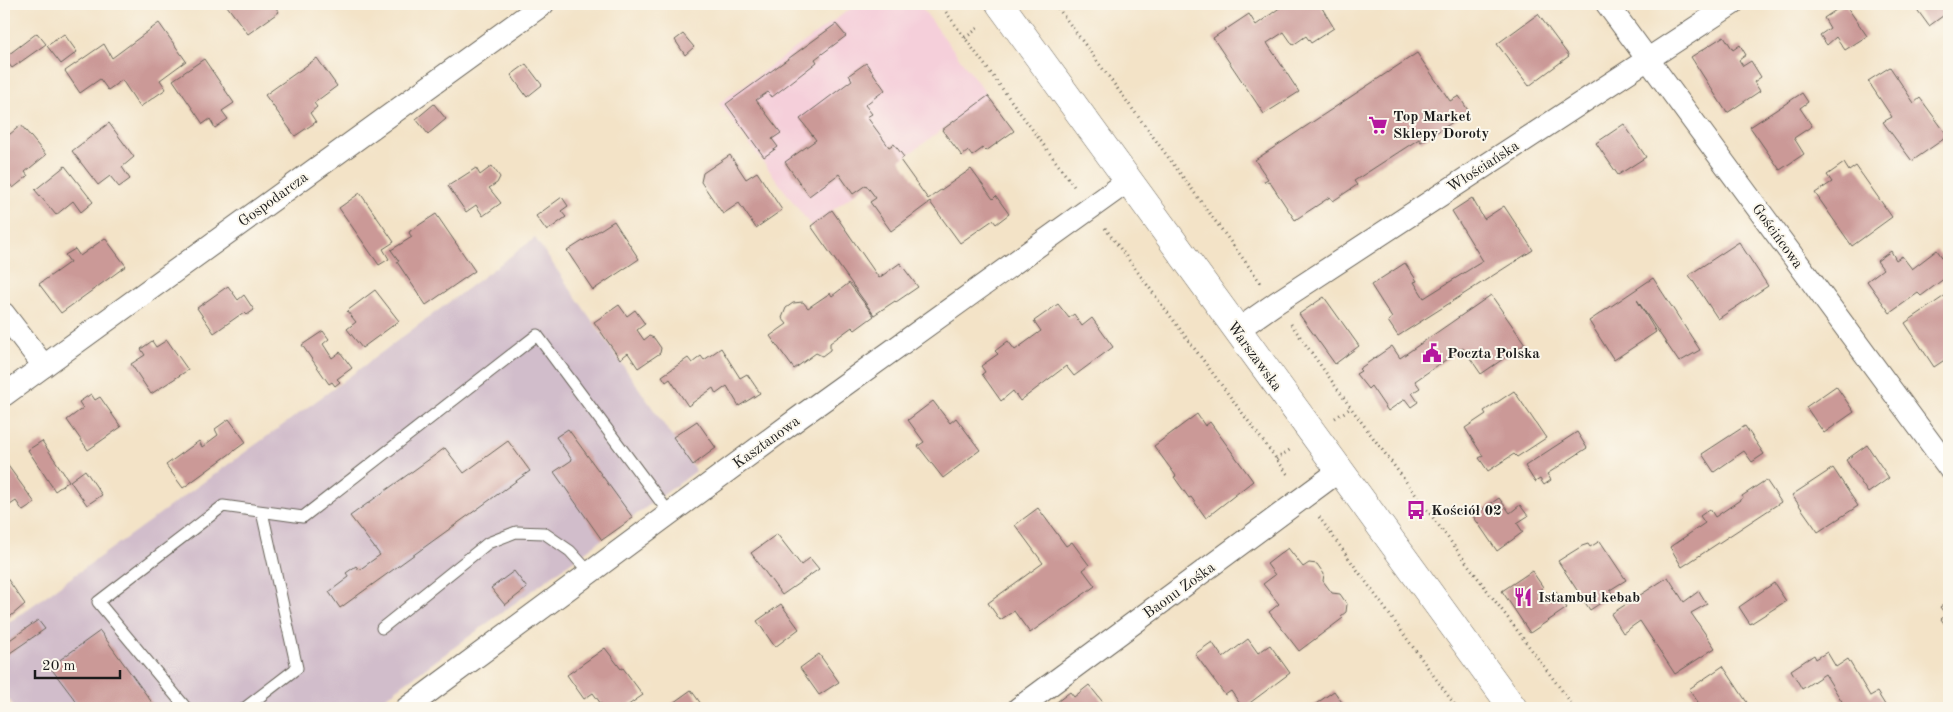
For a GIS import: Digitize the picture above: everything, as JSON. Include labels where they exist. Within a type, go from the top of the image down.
[{"type":"street","name":"Gospodarcza","points":[[4,395],[543,4]]},
{"type":"street","name":"Gościńcowa","points":[[1607,4],[1949,468]]},
{"type":"street","name":"Włościańska","points":[[1236,331],[1276,302],[1732,4]]},
{"type":"street","name":"Warszawska","points":[[993,13],[1128,181],[1513,708]]},
{"type":"street","name":"Kasztanowa","points":[[408,708],[800,417],[1128,181]]},
{"type":"street","points":[[4,314],[44,366]]},
{"type":"street","name":"Baonu Zośka","points":[[1019,708],[1339,471]]},
{"type":"lane","points":[[186,708],[98,602],[224,506],[303,517],[537,334],[670,514]]},
{"type":"lane","points":[[246,708],[298,668],[262,512]]},
{"type":"lane","points":[[382,628],[488,543],[516,532],[544,534],[570,551],[590,573]]},
{"type":"path","points":[[940,4],[1076,188]]},
{"type":"path","points":[[1055,4],[1276,302],[1351,408],[1575,708]]},
{"type":"path","points":[[965,38],[993,13]]},
{"type":"path","points":[[1103,225],[1293,482]]},
{"type":"path","points":[[1332,420],[1351,408]]},
{"type":"path","points":[[1276,459],[1298,445]]},
{"type":"path","points":[[1317,514],[1457,708]]},
{"type":"shaded area","points":[[857,4],[919,4],[988,96],[811,226],[719,103]]},
{"type":"shaded area","points":[[535,238],[696,471],[371,708],[15,708],[4,693],[4,626],[330,391]]},
{"type":"building","points":[[230,4],[273,4],[279,12],[248,34],[227,6]]},
{"type":"building","points":[[1285,4],[1328,4],[1322,8],[1334,28],[1311,43],[1306,36],[1293,45],[1284,32],[1267,43],[1299,92],[1264,114],[1213,38],[1249,14],[1256,25]]},
{"type":"building","points":[[1845,4],[1867,36],[1845,50],[1836,37],[1827,45],[1820,35],[1830,28],[1824,18]]},
{"type":"building","points":[[1913,4],[1940,4],[1947,13],[1929,26]]},
{"type":"building","points":[[1538,14],[1569,56],[1529,86],[1497,44]]},
{"type":"building","points":[[159,23],[186,61],[160,80],[166,89],[140,107],[122,80],[108,90],[100,79],[80,93],[65,71],[104,44],[112,58]]},
{"type":"building","points":[[836,24],[846,36],[815,59],[817,62],[772,97],[768,92],[756,100],[781,133],[772,139],[778,147],[764,157],[726,104]]},
{"type":"building","points":[[37,33],[46,44],[12,68],[4,58]]},
{"type":"building","points":[[64,34],[77,52],[61,64],[47,46]]},
{"type":"building","points":[[683,34],[694,47],[685,55],[675,40]]},
{"type":"building","points":[[1724,36],[1733,50],[1740,45],[1746,55],[1739,60],[1743,66],[1751,61],[1761,77],[1754,82],[1760,91],[1727,113],[1691,57]]},
{"type":"building","name":"Top Market Sklepy Doroty","points":[[1417,53],[1450,101],[1459,96],[1469,112],[1421,142],[1419,139],[1354,181],[1357,185],[1333,201],[1330,197],[1295,220],[1269,181],[1265,183],[1264,181],[1268,179],[1255,160]]},
{"type":"building","points":[[317,58],[337,86],[314,103],[317,107],[310,113],[316,122],[295,136],[265,95]]},
{"type":"building","points":[[204,59],[234,103],[222,111],[228,119],[215,128],[210,119],[203,124],[173,80]]},
{"type":"building","points":[[866,63],[885,90],[865,105],[872,114],[867,117],[889,147],[894,144],[904,157],[900,160],[928,199],[971,169],[993,199],[996,196],[1009,214],[996,224],[993,220],[960,243],[930,202],[891,231],[870,202],[876,198],[866,185],[853,194],[839,174],[809,196],[785,162],[816,140],[800,119],[852,80],[849,75]]},
{"type":"building","points":[[526,64],[542,85],[527,97],[511,75]]},
{"type":"building","points":[[1890,67],[1914,103],[1920,98],[1948,136],[1912,161],[1883,122],[1892,117],[1868,81]]},
{"type":"building","points":[[1802,93],[1808,102],[1800,108],[1812,126],[1794,138],[1804,154],[1780,170],[1750,127]]},
{"type":"building","points":[[988,96],[1014,131],[986,151],[983,148],[972,156],[968,151],[962,156],[942,130]]},
{"type":"building","points":[[434,104],[446,119],[428,134],[416,119]]},
{"type":"building","points":[[109,123],[134,157],[122,167],[130,179],[119,187],[110,176],[98,185],[72,151]]},
{"type":"building","points":[[1624,124],[1646,157],[1618,175],[1596,143]]},
{"type":"building","points":[[21,125],[46,155],[25,172],[28,176],[13,188],[4,177],[4,159],[9,155],[4,149],[4,139]]},
{"type":"building","points":[[730,155],[746,179],[757,172],[782,210],[756,228],[739,203],[723,214],[701,182],[703,173]]},
{"type":"building","points":[[1844,163],[1849,171],[1856,166],[1892,217],[1852,246],[1815,193],[1832,182],[1827,175]]},
{"type":"building","points":[[65,166],[93,202],[81,212],[73,201],[56,215],[35,190]]},
{"type":"building","points":[[492,166],[500,177],[497,183],[489,188],[501,203],[483,216],[476,205],[466,212],[448,186],[476,168],[480,175]]},
{"type":"building","points":[[360,193],[394,242],[383,249],[389,259],[379,265],[339,208]]},
{"type":"building","points":[[562,197],[568,206],[561,211],[566,217],[547,231],[536,216]]},
{"type":"building","points":[[1472,198],[1484,219],[1504,206],[1533,250],[1398,336],[1388,321],[1392,318],[1371,285],[1405,263],[1417,281],[1414,282],[1424,298],[1483,261],[1452,211]]},
{"type":"building","points":[[832,210],[879,278],[900,263],[918,287],[874,315],[811,226]]},
{"type":"building","points":[[436,214],[475,271],[426,305],[391,250],[412,237],[409,233],[410,231]]},
{"type":"building","points":[[614,221],[639,259],[593,290],[567,251]]},
{"type":"building","points":[[105,238],[126,266],[61,313],[39,284],[70,262],[65,255],[75,249],[80,256]]},
{"type":"building","points":[[1739,242],[1768,286],[1718,319],[1689,275]]},
{"type":"building","points":[[1937,250],[1949,267],[1949,275],[1921,296],[1918,293],[1890,313],[1867,281],[1883,269],[1877,261],[1891,251],[1896,260],[1902,256],[1912,269]]},
{"type":"building","points":[[1653,278],[1700,350],[1679,362],[1637,300],[1656,332],[1614,360],[1589,321]]},
{"type":"building","points":[[849,283],[874,316],[855,330],[852,327],[830,343],[830,350],[822,356],[816,353],[794,369],[770,336],[787,324],[782,318],[786,308],[793,303],[803,302],[808,308],[830,293],[832,296]]},
{"type":"building","points":[[228,286],[238,300],[244,295],[254,310],[247,315],[244,312],[214,333],[197,308]]},
{"type":"building","points":[[375,290],[399,321],[362,348],[347,329],[356,322],[347,311]]},
{"type":"building","name":"Poczta Polska","points":[[1491,295],[1525,344],[1481,374],[1463,348],[1415,381],[1420,388],[1412,393],[1418,402],[1411,407],[1405,399],[1388,411],[1371,386],[1368,389],[1356,374],[1361,371],[1359,369],[1392,346],[1400,358]]},
{"type":"building","points":[[1946,295],[1949,300],[1949,357],[1934,367],[1905,323]]},
{"type":"building","points":[[1324,297],[1359,346],[1335,364],[1299,314]]},
{"type":"building","points":[[1058,304],[1069,318],[1074,314],[1082,326],[1092,318],[1113,347],[1074,376],[1066,366],[1020,401],[1013,391],[1001,401],[982,374],[985,372],[981,366],[998,354],[995,351],[1008,341],[1015,350],[1041,331],[1034,321]]},
{"type":"building","points":[[619,305],[627,316],[635,310],[645,324],[637,330],[644,340],[649,336],[654,338],[661,348],[660,353],[638,368],[628,353],[620,359],[594,322]]},
{"type":"building","points":[[323,331],[329,339],[323,344],[332,358],[340,352],[352,368],[337,379],[340,382],[335,386],[332,382],[329,384],[302,345]]},
{"type":"building","points":[[167,340],[188,370],[151,394],[131,364],[145,355],[141,349],[152,341],[156,347]]},
{"type":"building","points":[[721,348],[740,378],[747,374],[760,393],[739,406],[727,386],[716,394],[713,388],[688,406],[670,379],[666,382],[662,376],[688,358],[692,363],[701,356],[704,360]]},
{"type":"building","points":[[1836,386],[1854,412],[1824,433],[1806,407]]},
{"type":"building","points":[[1514,391],[1546,438],[1517,457],[1514,454],[1488,471],[1479,458],[1483,456],[1465,428],[1486,414],[1484,411]]},
{"type":"building","points":[[91,394],[95,400],[100,397],[121,427],[88,450],[67,420],[83,408],[79,402]]},
{"type":"building","points":[[933,401],[950,423],[956,418],[980,450],[943,478],[918,446],[924,442],[908,420]]},
{"type":"building","points":[[1197,414],[1205,426],[1210,422],[1253,481],[1206,518],[1191,497],[1189,498],[1154,446]]},
{"type":"building","points":[[229,419],[246,442],[183,488],[166,465],[199,441],[202,447],[218,435],[215,429]]},
{"type":"building","points":[[697,421],[716,448],[693,465],[673,437]]},
{"type":"building","points":[[1745,426],[1764,454],[1752,462],[1744,451],[1714,472],[1702,454]]},
{"type":"building","points":[[568,429],[633,518],[602,540],[554,472],[572,460],[556,437]]},
{"type":"building","points":[[1577,432],[1587,448],[1547,474],[1551,480],[1544,485],[1540,479],[1535,482],[1525,466]]},
{"type":"building","points":[[42,441],[69,481],[55,491],[28,450]]},
{"type":"building","points":[[508,441],[530,471],[340,608],[329,592],[349,577],[346,573],[356,566],[359,570],[380,555],[350,516],[445,448],[464,473]]},
{"type":"building","points":[[1867,445],[1889,478],[1868,493],[1846,460]]},
{"type":"building","points":[[6,463],[35,503],[23,511],[16,501],[4,509],[4,465]]},
{"type":"building","points":[[1833,468],[1858,506],[1818,532],[1792,495]]},
{"type":"building","points":[[85,470],[102,495],[87,505],[70,481]]},
{"type":"building","points":[[1766,480],[1781,502],[1682,567],[1670,547],[1705,523],[1700,516],[1710,509],[1715,517]]},
{"type":"building","points":[[1499,498],[1510,513],[1520,505],[1528,516],[1517,523],[1523,532],[1497,551],[1473,516]]},
{"type":"building","points":[[1038,508],[1066,546],[1072,542],[1089,565],[1083,570],[1095,586],[1030,633],[1014,611],[1000,620],[988,603],[1043,563],[1015,525]]},
{"type":"building","points":[[777,534],[801,565],[810,558],[819,569],[782,595],[751,553]]},
{"type":"building","points":[[1600,541],[1626,580],[1610,590],[1613,595],[1590,610],[1558,561],[1582,546],[1588,544],[1590,547]]},
{"type":"building","points":[[1288,548],[1303,567],[1309,563],[1317,564],[1324,574],[1323,581],[1332,593],[1340,594],[1347,604],[1346,612],[1341,616],[1343,618],[1299,651],[1269,612],[1279,604],[1263,584],[1275,575],[1267,564]]},
{"type":"building","points":[[514,571],[527,588],[505,605],[491,588]]},
{"type":"building","points":[[1532,571],[1543,587],[1537,592],[1545,603],[1547,602],[1545,598],[1556,591],[1567,608],[1530,633],[1502,591]]},
{"type":"building","points":[[4,574],[25,604],[4,622],[5,606]]},
{"type":"building","points":[[1668,577],[1684,602],[1699,591],[1707,604],[1691,613],[1715,648],[1675,674],[1640,621],[1623,633],[1611,614]]},
{"type":"building","points":[[1774,583],[1786,601],[1750,624],[1739,607]]},
{"type":"building","points":[[1949,601],[1948,629],[1941,619],[1946,615],[1940,607]]},
{"type":"building","points":[[781,604],[799,629],[775,647],[757,621]]},
{"type":"building","points":[[38,620],[45,629],[4,657],[4,644]]},
{"type":"building","points":[[100,631],[156,708],[81,708],[50,667]]},
{"type":"building","points":[[1248,639],[1258,653],[1270,645],[1290,673],[1243,708],[1233,708],[1240,704],[1231,691],[1225,695],[1195,654],[1212,642],[1223,658]]},
{"type":"building","points":[[605,648],[643,695],[624,708],[604,708],[593,693],[584,699],[567,675]]},
{"type":"building","points":[[1827,652],[1836,667],[1848,659],[1870,696],[1877,692],[1887,708],[1846,708],[1825,674],[1802,689],[1791,670],[1814,655],[1816,659]]},
{"type":"building","points":[[819,654],[839,682],[819,695],[800,668]]},
{"type":"building","points":[[1723,666],[1748,704],[1741,708],[1708,708],[1706,706],[1702,708],[1689,689]]},
{"type":"building","points":[[1089,685],[1106,706],[1112,701],[1118,708],[1049,708],[1070,692],[1074,697]]},
{"type":"building","points":[[691,690],[704,708],[673,708],[670,705]]},
{"type":"building","points":[[1334,691],[1346,708],[1310,708]]},
{"type":"place","name":"Top Market Sklepy Doroty","points":[[1378,125]]},
{"type":"place","name":"Poczta Polska","points":[[1432,353]]},
{"type":"place","name":"Kościół 02","points":[[1416,510]]},
{"type":"place","name":"Istambuł kebab","points":[[1523,597]]}]
